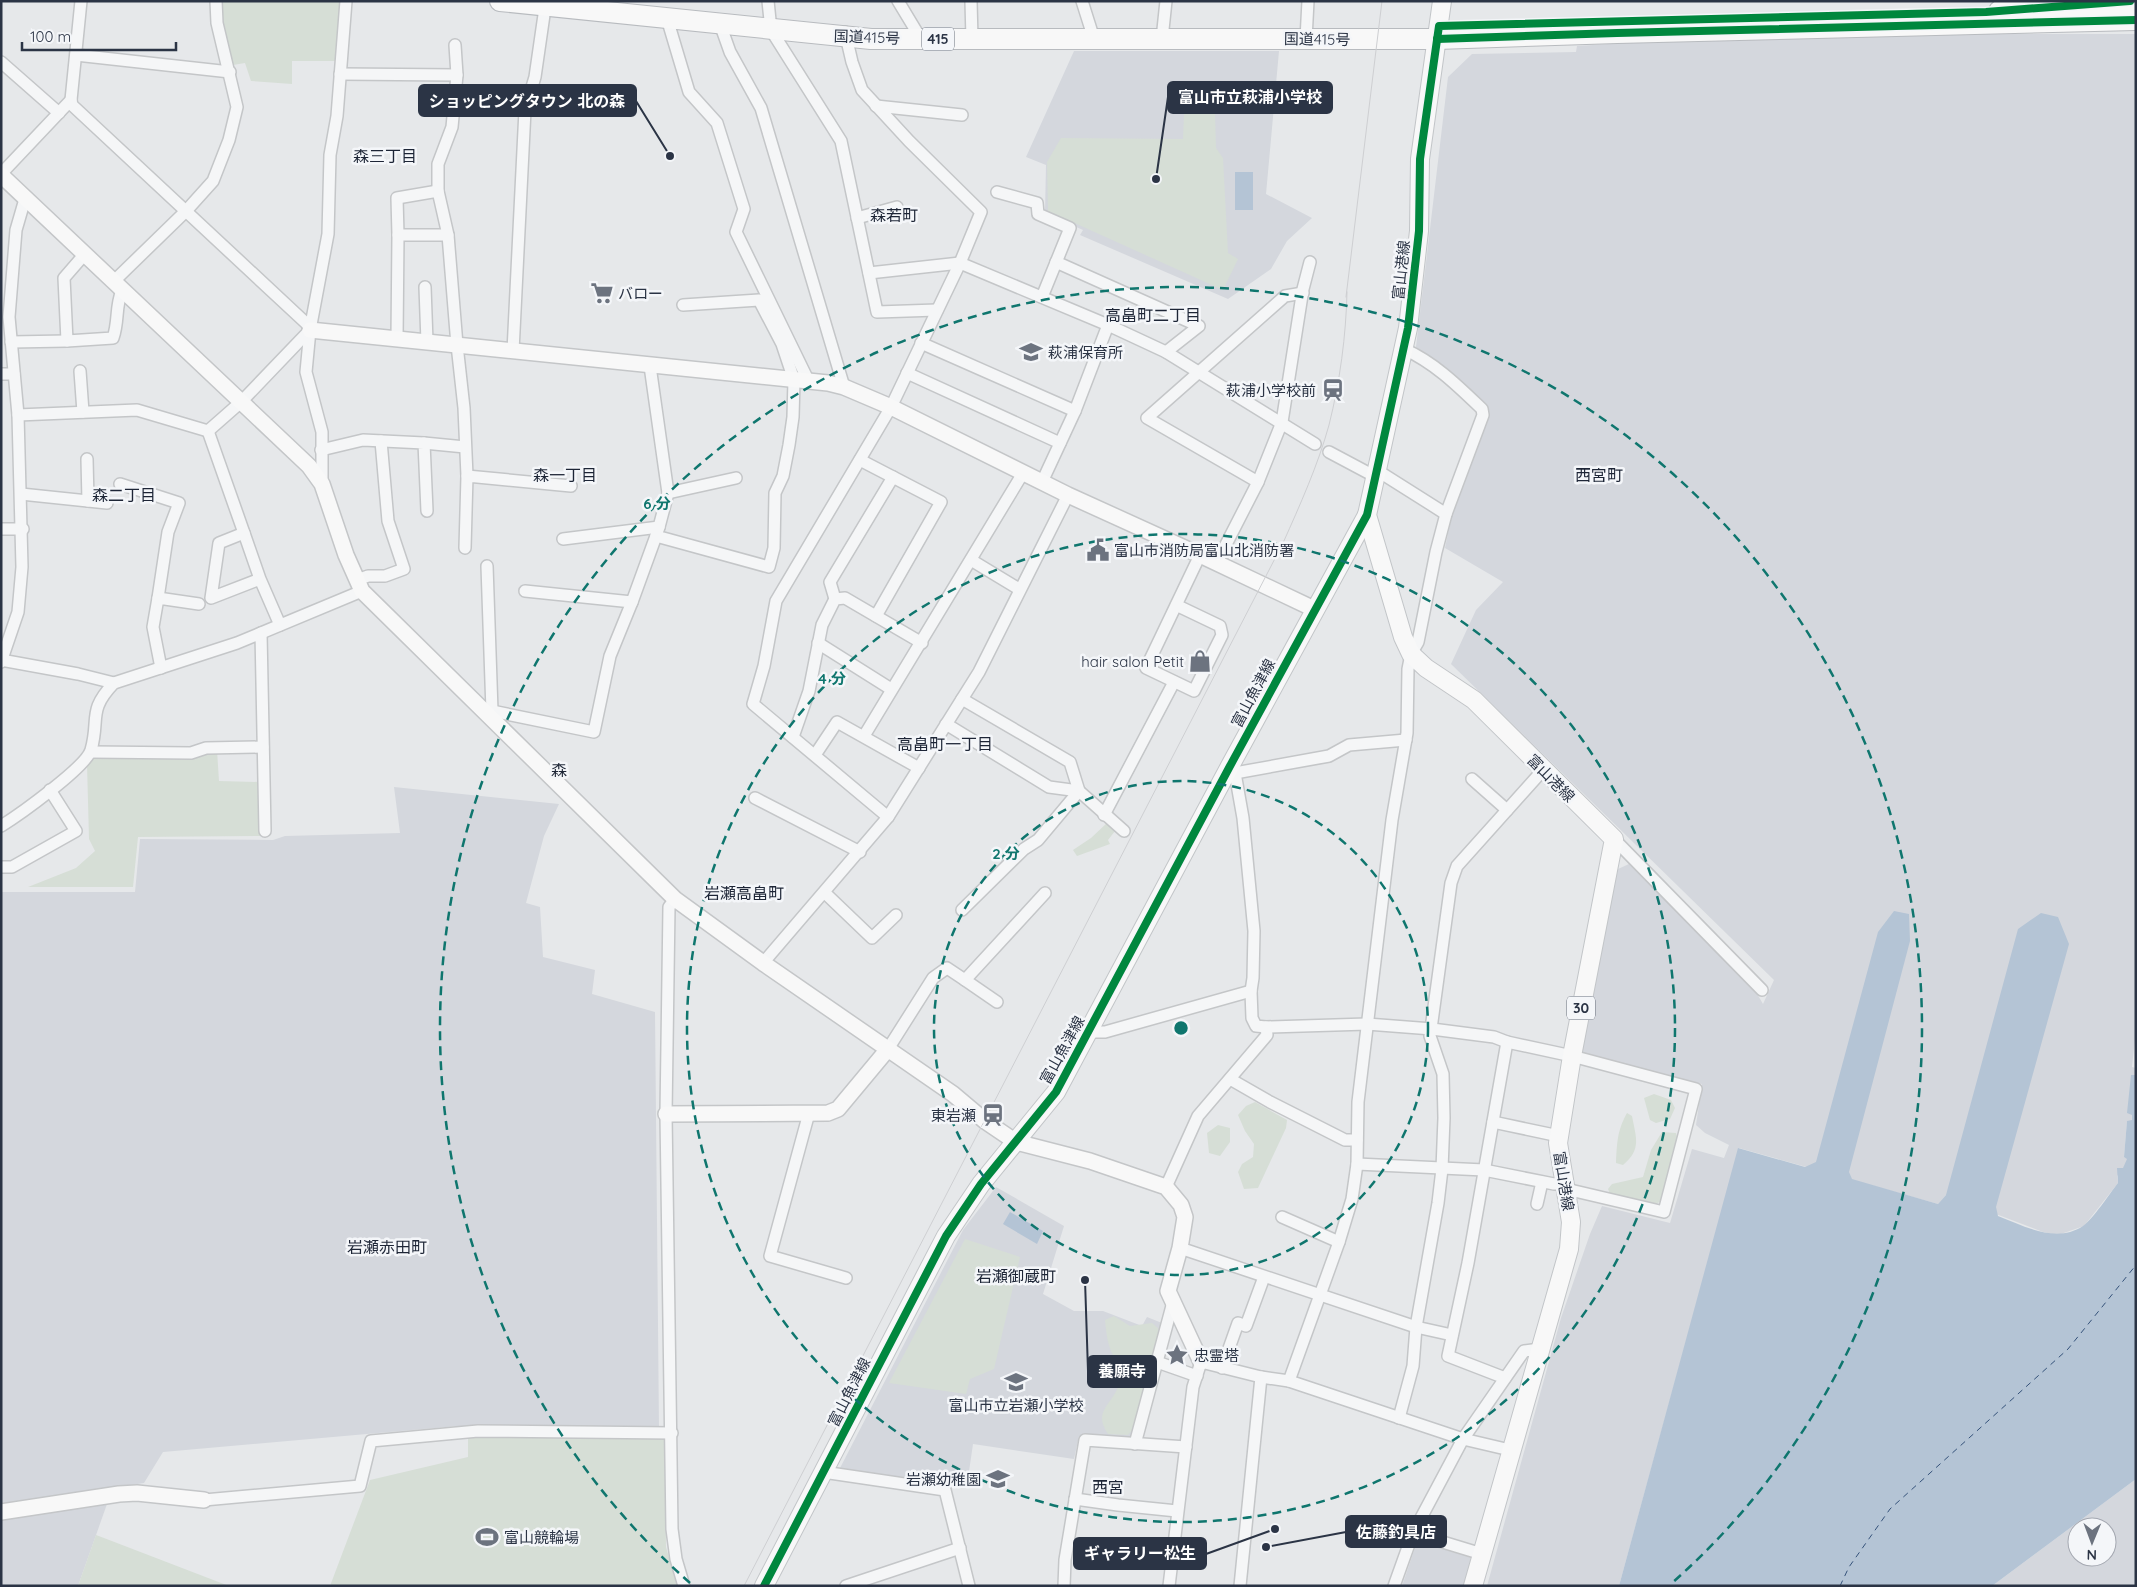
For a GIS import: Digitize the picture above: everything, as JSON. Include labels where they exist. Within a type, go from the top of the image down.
[{"type":"highway","name":"国道415号","points":[[500,1],[719,20],[770,17],[845,33],[918,34],[1617,33],[2136,20]]},
{"type":"highway","name":"国道415号","points":[[608,1],[665,14]]},
{"type":"highway","name":"国道415号","points":[[1438,33],[1986,12],[2130,1]]},
{"type":"main road","name":"富山港線","points":[[1442,1],[1420,159],[1419,231],[1404,349],[1367,515],[1403,637],[1411,654],[1426,668],[1474,700],[1614,839],[1572,1056],[1558,1143],[1571,1222],[1569,1249],[1510,1450],[1473,1586]]},
{"type":"main road","name":"富山魚津線","points":[[767,1585],[823,1472],[952,1225],[981,1184],[1056,1092],[1233,769],[1314,609],[1367,515]]},
{"type":"street","points":[[81,1],[72,105],[306,324],[310,330]]},
{"type":"street","points":[[11,342],[112,338],[117,326],[118,286],[213,181],[228,140],[237,107],[217,23],[216,1]]},
{"type":"street","points":[[346,1],[337,116],[330,155],[328,234],[310,330],[306,372],[322,432],[322,484],[346,555],[359,586],[490,713],[675,898],[763,963],[888,1049],[1016,1142],[1090,1160],[1166,1187],[1181,1205],[1185,1217],[1180,1248],[1168,1291],[1199,1369],[1193,1387],[1169,1586]]},
{"type":"street","points":[[898,1],[918,34]]},
{"type":"street","points":[[971,1],[972,33]]},
{"type":"street","points":[[1082,1],[1092,33]]},
{"type":"street","points":[[1162,33],[1166,1]]},
{"type":"street","points":[[1306,33],[1308,1]]},
{"type":"street","points":[[513,351],[524,110],[535,77],[546,4]]},
{"type":"street","points":[[563,539],[657,532],[769,567],[774,548],[775,493],[783,476],[793,417],[802,381],[736,232],[744,209],[717,123],[689,92],[665,14]]},
{"type":"street","points":[[770,17],[841,141],[877,312],[937,310]]},
{"type":"street","points":[[719,20],[730,52],[761,108],[844,387]]},
{"type":"street","points":[[845,33],[852,62],[862,90],[909,141],[980,212],[960,263],[891,407],[776,601],[764,666],[753,704],[888,818]]},
{"type":"street","points":[[455,45],[457,76],[452,127],[438,164],[438,191],[448,235],[464,408],[467,476],[465,548]]},
{"type":"street","points":[[76,55],[230,72]]},
{"type":"street","points":[[1,62],[59,113]]},
{"type":"street","points":[[340,74],[457,76]]},
{"type":"street","points":[[71,100],[1,175],[309,466],[322,484]]},
{"type":"street","points":[[876,106],[962,115]]},
{"type":"street","points":[[398,339],[397,198],[438,191]]},
{"type":"street","points":[[997,192],[1037,203],[1038,214],[1070,228],[1042,297]]},
{"type":"street","points":[[25,199],[16,230],[9,317],[18,416],[23,529],[22,567],[18,612],[1,660],[78,674],[114,683]]},
{"type":"street","points":[[857,218],[897,207]]},
{"type":"street","points":[[398,235],[448,235]]},
{"type":"street","points":[[67,341],[64,278],[84,255]]},
{"type":"street","points":[[1056,262],[1199,326],[1166,352]]},
{"type":"street","points":[[1217,562],[1258,482],[1282,422],[1303,293],[1310,262]]},
{"type":"street","points":[[869,273],[960,263],[1108,325],[1166,352],[1315,444]]},
{"type":"street","points":[[425,287],[427,342]]},
{"type":"street","points":[[1258,482],[1147,418],[1285,296],[1303,293]]},
{"type":"street","points":[[683,305],[759,300],[802,381]]},
{"type":"street","points":[[1042,482],[1075,411],[1108,325]]},
{"type":"street","points":[[310,330],[802,381],[844,387],[891,407],[1068,495],[1217,562],[1314,609]]},
{"type":"street","points":[[208,431],[241,402],[310,330]]},
{"type":"street","points":[[921,343],[1075,411]]},
{"type":"street","points":[[1289,1381],[1339,1242],[1352,1199],[1357,1164],[1358,1102],[1392,820],[1406,740],[1408,669],[1411,654],[1418,642],[1436,552],[1446,514],[1483,416],[1482,409],[1436,367],[1404,349]]},
{"type":"street","points":[[490,713],[594,732],[610,656],[657,532],[668,493],[650,366]]},
{"type":"street","points":[[80,371],[83,412]]},
{"type":"street","points":[[907,373],[1060,442]]},
{"type":"street","points":[[1,374],[14,374]]},
{"type":"street","points":[[18,416],[137,410],[208,431]]},
{"type":"street","points":[[208,431],[260,579],[280,625]]},
{"type":"street","points":[[321,450],[363,440],[465,447]]},
{"type":"street","points":[[1,826],[72,772],[91,752],[98,704],[102,696],[114,683],[237,643],[280,625],[359,586],[368,576],[385,576],[404,570],[388,521],[381,441]]},
{"type":"street","points":[[424,443],[427,511]]},
{"type":"street","points":[[1329,452],[1377,474],[1446,514]]},
{"type":"street","points":[[87,459],[88,501]]},
{"type":"street","points":[[860,460],[941,502],[876,616]]},
{"type":"street","points":[[864,736],[1022,472]]},
{"type":"street","points":[[467,476],[571,486]]},
{"type":"street","points":[[793,737],[809,691],[822,625],[835,598],[830,582],[893,477]]},
{"type":"street","points":[[668,493],[736,478]]},
{"type":"street","points":[[120,484],[180,503],[168,532],[153,627],[161,668]]},
{"type":"street","points":[[21,494],[107,503]]},
{"type":"street","points":[[763,963],[888,818],[979,672],[1019,589],[1068,495]]},
{"type":"street","points":[[1,528],[23,529]]},
{"type":"street","points":[[244,533],[219,543],[211,598],[260,579]]},
{"type":"street","points":[[1176,604],[1220,626],[1222,635],[1194,692],[1146,668],[1176,604],[1200,555]]},
{"type":"street","points":[[971,560],[1019,589]]},
{"type":"street","points":[[487,566],[490,713]]},
{"type":"street","points":[[526,591],[632,602]]},
{"type":"street","points":[[158,598],[199,604]]},
{"type":"street","points":[[835,598],[845,598],[922,642]]},
{"type":"street","points":[[261,633],[265,830]]},
{"type":"street","points":[[818,643],[891,689]]},
{"type":"street","points":[[1104,814],[1174,682]]},
{"type":"street","points":[[962,698],[1070,762],[1079,791],[1124,831]]},
{"type":"street","points":[[815,755],[837,722],[919,768]]},
{"type":"street","points":[[946,724],[1049,786],[1079,791]]},
{"type":"street","points":[[1357,1164],[1484,1170],[1566,1186],[1664,1212],[1696,1089],[1572,1056],[1507,1042],[1494,1037],[1432,1028],[1368,1024],[1256,1026],[1252,1018],[1250,991],[1253,978],[1254,931],[1243,818],[1233,769],[1329,756],[1350,745],[1406,740]]},
{"type":"street","points":[[91,752],[191,753],[206,748],[263,747]]},
{"type":"street","points":[[1399,1418],[1413,1366],[1416,1327],[1438,1203],[1442,1169],[1443,1074],[1430,1036],[1435,988],[1451,883],[1457,866],[1543,770]]},
{"type":"street","points":[[1472,779],[1507,810]]},
{"type":"street","points":[[1,866],[12,867],[76,831],[50,790]]},
{"type":"street","points":[[962,910],[1024,849],[1038,840],[1079,791]]},
{"type":"street","points":[[755,798],[860,852]]},
{"type":"street","points":[[1614,839],[1762,990]]},
{"type":"street","points":[[825,893],[872,938],[896,915]]},
{"type":"street","points":[[965,980],[1045,893]]},
{"type":"street","points":[[675,898],[669,907],[666,1114],[672,1529],[676,1559],[684,1586]]},
{"type":"street","points":[[666,1114],[828,1113],[838,1109],[888,1049],[933,978],[947,968],[997,1002]]},
{"type":"street","points":[[1088,1032],[1105,1032],[1250,991]]},
{"type":"street","points":[[1166,1187],[1198,1116],[1267,1035],[1266,1027]]},
{"type":"street","points":[[1505,1378],[1448,1356],[1468,1263],[1507,1042]]},
{"type":"street","points":[[1230,1079],[1270,1102],[1345,1140],[1356,1140]]},
{"type":"street","points":[[809,1113],[770,1256],[846,1278]]},
{"type":"street","points":[[1493,1122],[1559,1136]]},
{"type":"street","points":[[1537,1204],[1542,1182]]},
{"type":"street","points":[[1282,1217],[1339,1242]]},
{"type":"street","points":[[1180,1248],[1319,1296],[1416,1327],[1452,1335]]},
{"type":"street","points":[[1222,1368],[1238,1323],[1246,1326],[1264,1277]]},
{"type":"street","points":[[1135,1444],[1173,1302]]},
{"type":"street","points":[[1394,1586],[1413,1533],[1464,1439],[1524,1351],[1540,1349]]},
{"type":"street","points":[[1157,1362],[1199,1369],[1222,1368],[1289,1381],[1464,1439],[1510,1450]]},
{"type":"street","points":[[1240,1586],[1261,1377]]},
{"type":"street","points":[[1,1512],[119,1494],[137,1493],[204,1500],[360,1486],[371,1441],[478,1431],[672,1433]]},
{"type":"street","points":[[1064,1586],[1065,1560],[1085,1440],[1186,1447]]},
{"type":"street","points":[[823,1472],[945,1490],[969,1586]]},
{"type":"street","points":[[1075,1499],[1177,1510]]},
{"type":"street","points":[[1413,1533],[1482,1554]]},
{"type":"street","points":[[846,1586],[960,1548]]},
{"type":"shaded area","points":[[222,1],[343,1],[337,61],[292,61],[292,84],[251,81],[245,63],[233,65],[223,22]]},
{"type":"shaded area","points":[[1956,34],[2136,34],[2136,1029],[2132,1067],[2136,1068],[2136,1075],[2131,1075],[2132,1121],[2127,1121],[2124,1157],[2127,1158],[2127,1164],[2117,1176],[2118,1183],[2084,1226],[2058,1235],[2043,1232],[1946,1195],[1938,1204],[1739,1148],[1619,1586],[1487,1586],[1561,1318],[1590,1234],[1602,1206],[1670,1223],[1692,1149],[1724,1158],[1729,1145],[1705,1133],[1696,1125],[1702,1084],[1579,1054],[1618,869],[1629,864],[1756,992],[1763,1004],[1774,980],[1451,664],[1476,610],[1503,582],[1445,548],[1451,519],[1469,461],[1482,404],[1445,367],[1416,347],[1448,77],[1472,54],[1576,52],[1577,46],[1640,42]]},
{"type":"shaded area","points":[[1074,51],[1279,51],[1266,194],[1312,218],[1287,241],[1271,269],[1228,299],[1080,235],[1083,230],[1045,213],[1046,165],[1026,157]]},
{"type":"shaded area","points":[[1184,114],[1215,114],[1216,148],[1223,158],[1228,253],[1238,259],[1223,290],[1048,211],[1047,162],[1061,138],[1183,139]]},
{"type":"shaded area","points":[[217,750],[219,781],[261,782],[262,836],[138,837],[133,887],[28,887],[76,868],[95,851],[89,839],[87,764],[93,755]]},
{"type":"shaded area","points":[[394,787],[559,804],[544,836],[526,903],[540,907],[543,957],[595,970],[592,994],[655,1012],[659,1429],[457,1426],[163,1452],[144,1483],[1,1505],[1,892],[135,892],[140,839],[273,840],[285,836],[400,833]]},
{"type":"shaded area","points":[[1107,823],[1115,831],[1108,840],[1110,844],[1077,856],[1073,850],[1091,838]]},
{"type":"shaded area","points":[[1654,1094],[1671,1100],[1675,1108],[1670,1119],[1656,1123],[1650,1120],[1644,1098]]},
{"type":"shaded area","points":[[1255,1102],[1287,1120],[1286,1128],[1258,1188],[1244,1189],[1238,1172],[1242,1164],[1253,1157],[1254,1144],[1245,1131],[1238,1115],[1246,1106]]},
{"type":"shaded area","points":[[1627,1113],[1632,1116],[1636,1143],[1633,1154],[1623,1165],[1616,1163],[1617,1149],[1619,1131]]},
{"type":"shaded area","points":[[1218,1125],[1230,1128],[1230,1142],[1220,1156],[1209,1153],[1207,1133]]},
{"type":"shaded area","points":[[1662,1132],[1676,1133],[1678,1150],[1674,1168],[1660,1202],[1655,1204],[1610,1194],[1608,1189],[1612,1184],[1643,1177],[1651,1150]]},
{"type":"shaded area","name":"富山市立岩瀬小学校","points":[[996,1187],[1064,1226],[1043,1294],[1074,1311],[1103,1311],[1142,1326],[1147,1317],[1162,1323],[1132,1436],[1079,1436],[1074,1459],[973,1444],[967,1485],[839,1470],[963,1230]]},
{"type":"shaded area","points":[[965,1239],[1020,1257],[994,1369],[970,1379],[966,1394],[889,1383]]},
{"type":"shaded area","points":[[1114,1316],[1130,1326],[1152,1323],[1158,1328],[1161,1337],[1136,1426],[1128,1435],[1108,1434],[1102,1419],[1105,1408],[1116,1391],[1120,1379],[1118,1367],[1107,1336],[1105,1320]]},
{"type":"shaded area","name":"富山競輪場","points":[[468,1435],[665,1439],[666,1547],[677,1586],[330,1586],[370,1480],[468,1457]]},
{"type":"shaded area","points":[[2136,1479],[2136,1586],[1992,1586],[2067,1530],[2067,1567],[2117,1567],[2117,1517],[2085,1517]]},
{"type":"shaded area","points":[[107,1504],[78,1586],[1,1586],[1,1520]]},
{"type":"shaded area","points":[[96,1535],[104,1538],[229,1586],[78,1586]]},
{"type":"shaded area","points":[[1421,1543],[1471,1557],[1464,1586],[1402,1586],[1416,1545]]},
{"type":"water","points":[[1235,172],[1253,172],[1253,210],[1235,210]]},
{"type":"water","points":[[1894,911],[1909,914],[1910,941],[1849,1172],[1852,1179],[1938,1204],[1946,1195],[2018,929],[2041,913],[2058,917],[2069,944],[1996,1207],[1998,1216],[2040,1232],[2051,1233],[2073,1231],[2087,1223],[2118,1183],[2117,1168],[2123,1168],[2127,1159],[2124,1157],[2127,1121],[2132,1120],[2132,1115],[2127,1113],[2131,1075],[2136,1075],[2136,1479],[2085,1517],[2067,1517],[2067,1530],[1992,1586],[1619,1586],[1738,1148],[1805,1167],[1816,1162],[1878,932]]},
{"type":"water","points":[[1010,1212],[1043,1231],[1037,1244],[1003,1224]]},
{"type":"ferry route","points":[[1840,1586],[1849,1567],[1890,1509],[2068,1349],[2136,1265]]},
{"type":"tram line","points":[[1346,297],[1382,1]]},
{"type":"tram line","points":[[744,1586],[1283,543],[1314,470],[1329,425],[1342,358],[1347,292]]},
{"type":"cycle path","points":[[764,1586],[946,1236],[981,1184],[1056,1092],[1230,766],[1367,515],[1408,328],[1419,231],[1420,159],[1439,26],[1986,12],[2130,1]]},
{"type":"cycle path","points":[[1437,39],[2136,20]]},
{"type":"place","name":"ショッピングタウン 北の森","points":[[670,156]]},
{"type":"place","name":"富山市立萩浦小学校","points":[[1156,179]]},
{"type":"place","name":"バロー","points":[[602,293]]},
{"type":"place","name":"萩浦保育所","points":[[1031,352]]},
{"type":"place","name":"萩浦小学校前","points":[[1333,390]]},
{"type":"place","name":"富山市消防局富山北消防署","points":[[1098,550]]},
{"type":"place","name":"hair salon Petit","points":[[1200,661]]},
{"type":"place","name":"東岩瀬","points":[[993,1115]]},
{"type":"place","name":"養願寺","points":[[1085,1280]]},
{"type":"place","name":"忠霊塔","points":[[1177,1355]]},
{"type":"place","name":"富山市立岩瀬小学校","points":[[1016,1382]]},
{"type":"place","name":"岩瀬幼稚園","points":[[998,1479]]},
{"type":"place","name":"ギャラリー松生","points":[[1275,1529]]},
{"type":"place","name":"富山競輪場","points":[[487,1537]]},
{"type":"place","name":"佐藤釣具店","points":[[1266,1547]]},
{"type":"district","name":"森三丁目","points":[[385,156]]},
{"type":"district","name":"森若町","points":[[894,215]]},
{"type":"district","name":"高畠町二丁目","points":[[1153,315]]},
{"type":"district","name":"森一丁目","points":[[565,475]]},
{"type":"district","name":"西宮町","points":[[1599,475]]},
{"type":"district","name":"森二丁目","points":[[124,495]]},
{"type":"district","name":"高畠町一丁目","points":[[945,744]]},
{"type":"district","name":"森","points":[[559,770]]},
{"type":"district","name":"岩瀬高畠町","points":[[744,893]]},
{"type":"district","name":"岩瀬赤田町","points":[[387,1247]]},
{"type":"district","name":"岩瀬御蔵町","points":[[1016,1276]]},
{"type":"district","name":"西宮","points":[[1108,1487]]}]
